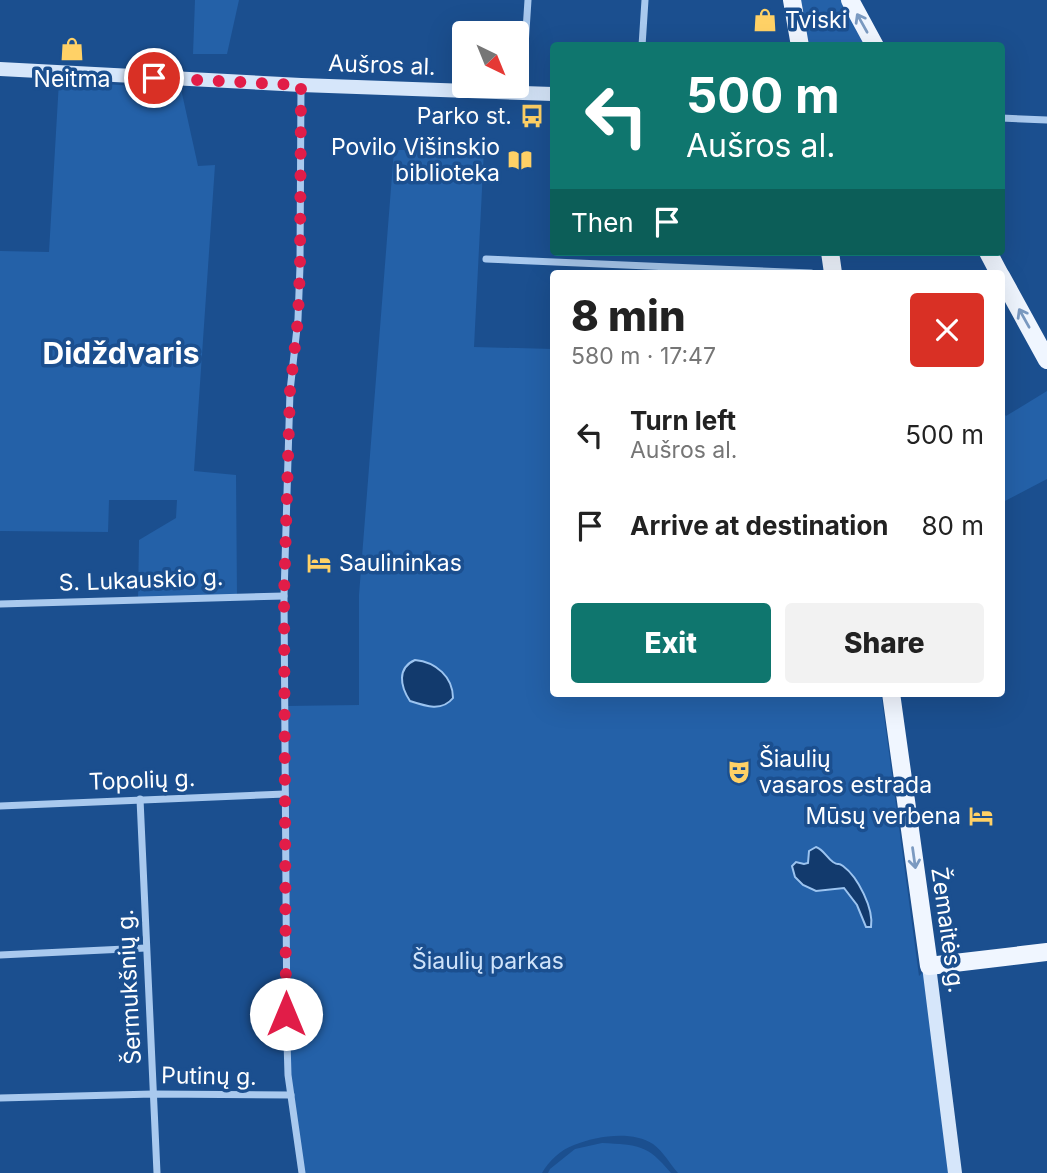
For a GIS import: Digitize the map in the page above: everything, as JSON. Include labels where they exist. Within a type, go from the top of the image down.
[{"type":"main road","points":[[792,0],[799,42]]},
{"type":"main road","points":[[850,0],[873,42]]},
{"type":"main road","name":"Aušros al.","points":[[0,69],[452,90]]},
{"type":"main road","name":"Aušros al.","points":[[529,93],[550,94]]},
{"type":"main road","points":[[1005,284],[1047,360]]},
{"type":"main road","name":"Žemaitės g.","points":[[892,697],[955,1173]]},
{"type":"main road","points":[[929,965],[1047,952]]},
{"type":"street","points":[[527,21],[528,0]]},
{"type":"street","points":[[642,42],[645,0]]},
{"type":"street","points":[[301,85],[300,266],[298,319],[290,391],[284,596],[286,1041],[302,1173]]},
{"type":"street","points":[[1005,118],[1047,120]]},
{"type":"street","points":[[486,259],[741,270]]},
{"type":"street","name":"S. Lukauskio g.","points":[[0,604],[284,596]]},
{"type":"street","name":"Topolių g.","points":[[0,806],[285,794]]},
{"type":"street","name":"Šermukšnių g.","points":[[140,799],[157,1173]]},
{"type":"street","points":[[0,955],[145,948]]},
{"type":"street","name":"Putinų g.","points":[[0,1098],[153,1094],[291,1095]]},
{"type":"green space","points":[[195,0],[239,0],[227,54],[193,54]]},
{"type":"green space","points":[[799,0],[841,0],[863,42],[806,42]]},
{"type":"green space","points":[[59,81],[181,89],[198,166],[215,165],[194,471],[236,475],[237,596],[138,600],[139,540],[176,518],[177,500],[109,500],[108,532],[0,531],[0,251],[49,252]]},
{"type":"green space","name":"Šiaulių parkas","points":[[394,150],[484,150],[474,347],[550,349],[550,697],[882,697],[919,976],[929,966],[955,1173],[678,1173],[653,1144],[635,1137],[614,1136],[569,1147],[555,1156],[542,1173],[302,1173],[288,1075],[286,706],[359,705],[359,595]]},
{"type":"green space","points":[[1047,391],[1047,479],[1005,501],[1005,415]]},
{"type":"green space","points":[[602,1143],[625,1144],[648,1151],[671,1173],[548,1173],[575,1149]]},
{"type":"shaded area","points":[[415,660],[436,667],[447,677],[453,698],[449,702],[433,707],[410,701],[402,678],[405,668]]},
{"type":"shaded area","points":[[816,847],[833,862],[843,866],[854,878],[870,911],[871,927],[866,927],[857,905],[844,888],[816,891],[803,885],[795,877],[792,866],[796,862],[808,863],[809,851]]},
{"type":"place","name":"Tviski","points":[[765,20]]},
{"type":"place","name":"Neitma","points":[[72,49]]},
{"type":"place","name":"Parko st.","points":[[532,116]]},
{"type":"place","name":"Povilo Višinskio biblioteka","points":[[520,160]]},
{"type":"place","name":"Saulininkas","points":[[319,563]]},
{"type":"place","name":"Šiaulių vasaros estrada","points":[[739,772]]},
{"type":"place","name":"Mūsų verbena","points":[[981,816]]},
{"type":"district","name":"Didždvaris","points":[[121,353]]},
{"type":"route","points":[[154,78],[301,85],[300,266],[298,319],[290,391],[284,596],[286,1014]]}]
